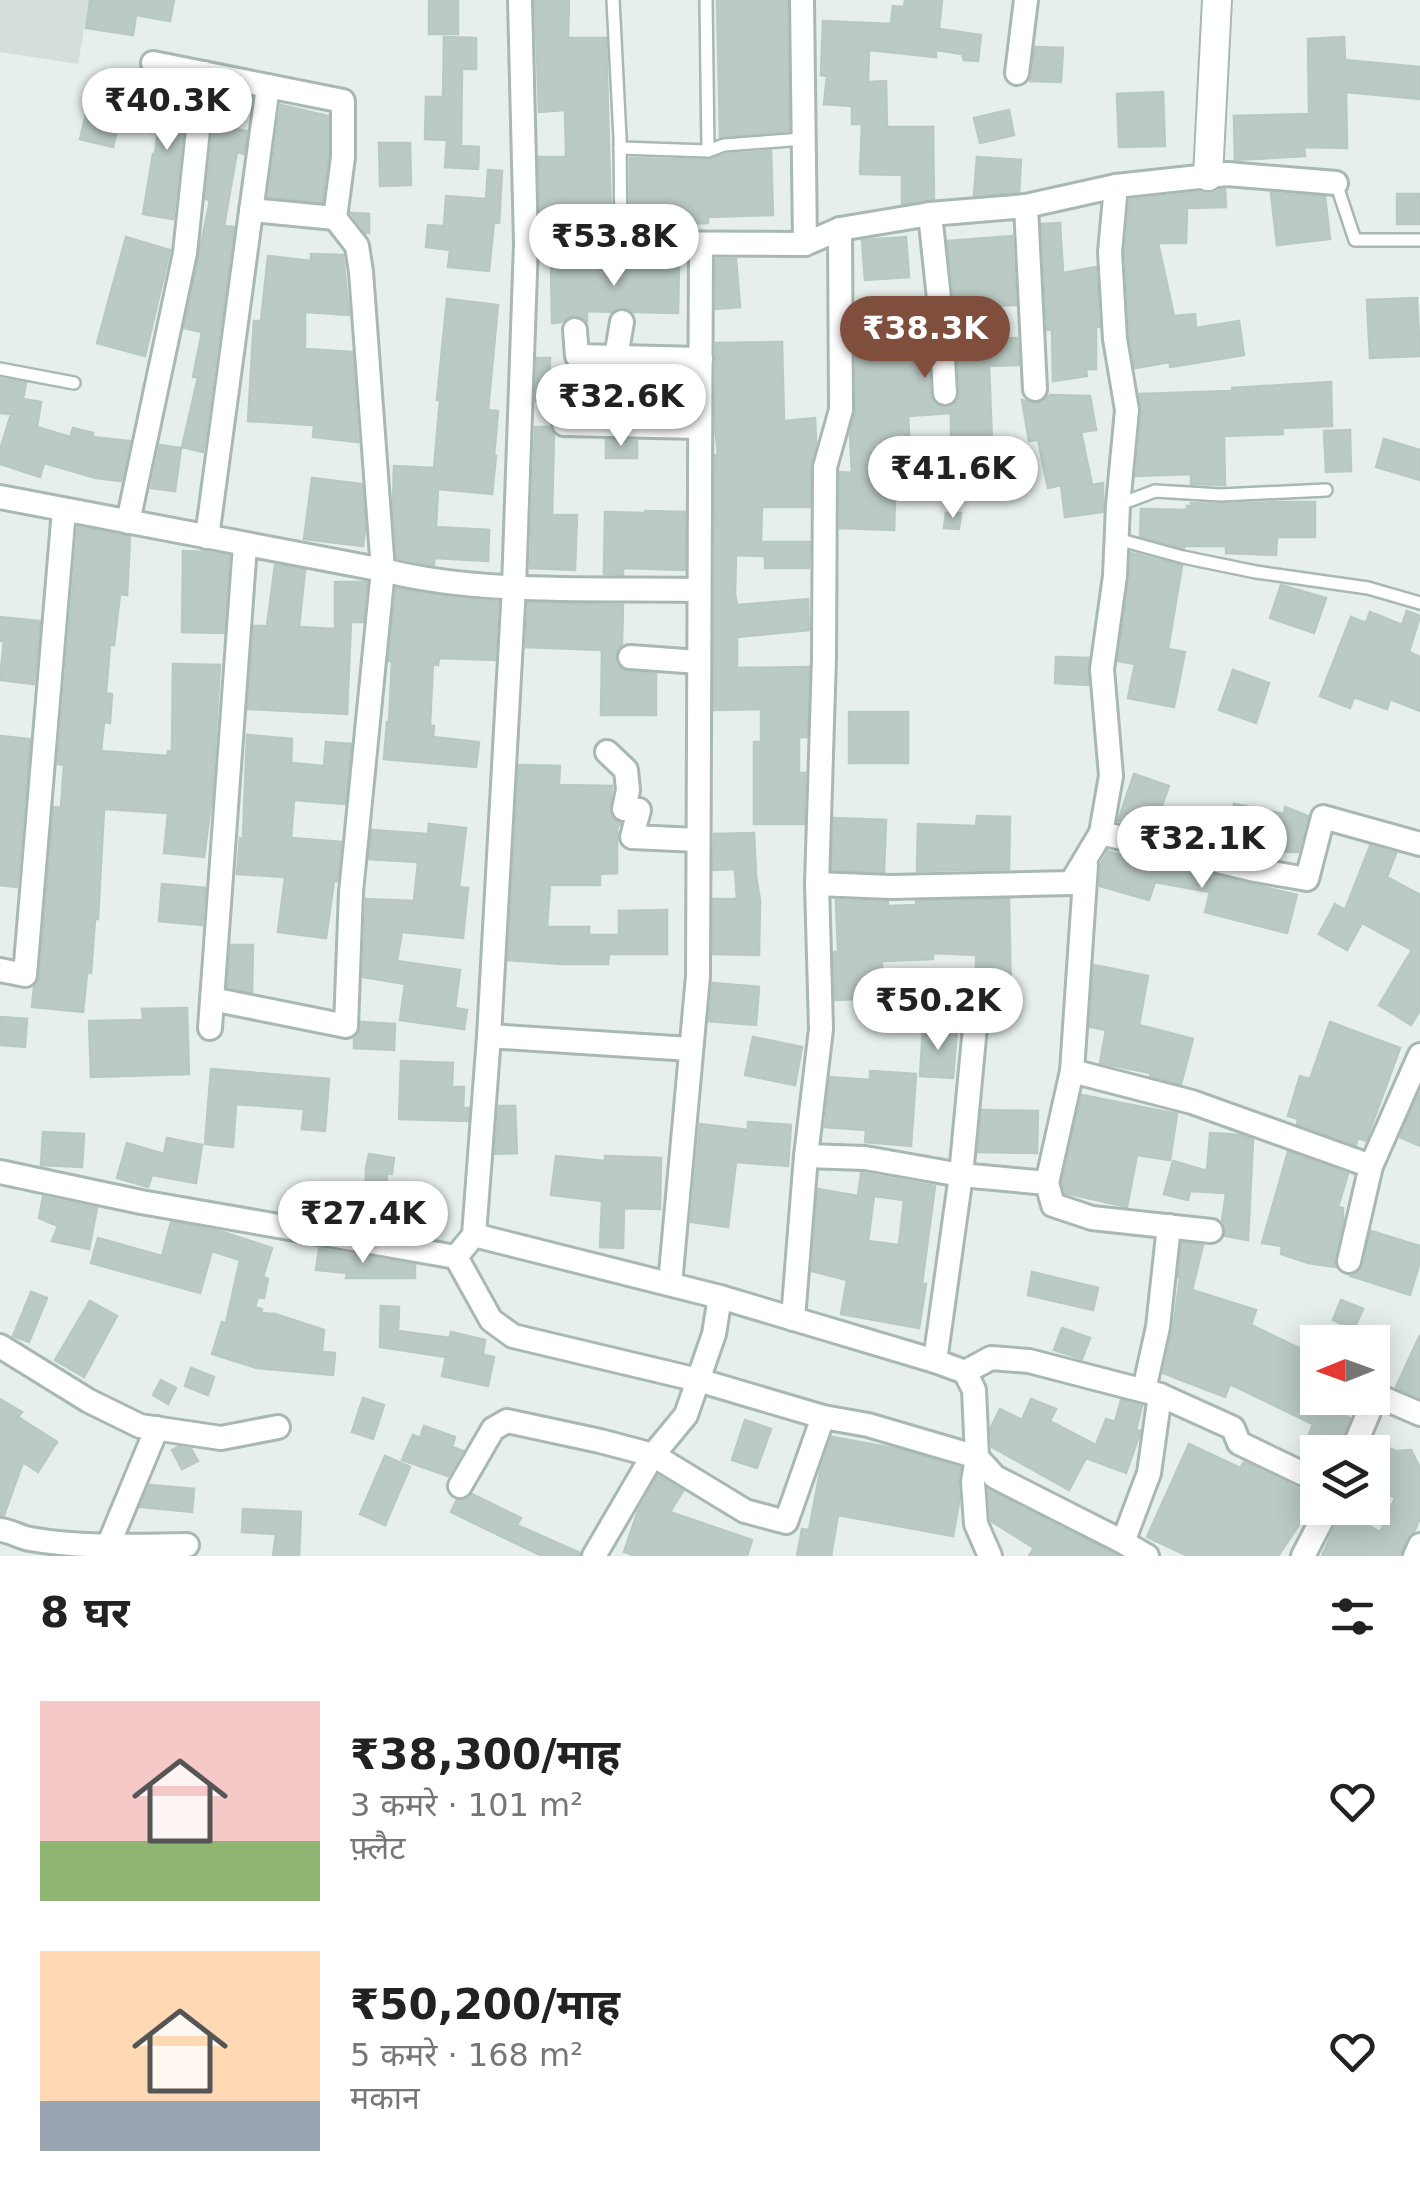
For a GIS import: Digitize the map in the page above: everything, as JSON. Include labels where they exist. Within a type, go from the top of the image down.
[{"type":"street","points":[[456,1258],[474,1235],[514,586],[526,243],[520,0]]},
{"type":"street","points":[[802,0],[805,244]]},
{"type":"street","points":[[1017,73],[1026,0]]},
{"type":"street","points":[[1208,176],[1217,0]]},
{"type":"street","points":[[152,63],[343,100],[343,157],[335,218],[356,246],[361,272],[383,570],[351,892],[346,1026],[212,1000]]},
{"type":"street","points":[[128,522],[185,253],[204,73]]},
{"type":"street","points":[[207,537],[268,86]]},
{"type":"street","points":[[526,243],[805,244],[840,229],[930,214],[1026,206],[1116,186],[1227,174],[1336,182]]},
{"type":"street","points":[[817,884],[1071,884],[1101,832],[1112,776],[1102,669],[1115,576],[1127,410],[1115,339],[1110,252],[1116,186]]},
{"type":"street","points":[[1026,206],[1035,389]]},
{"type":"street","points":[[251,210],[335,218]]},
{"type":"street","points":[[930,214],[945,393]]},
{"type":"street","points":[[793,1319],[821,1028],[817,884],[826,467],[842,410],[840,229]]},
{"type":"street","points":[[670,1284],[698,976],[702,244]]},
{"type":"street","points":[[610,425],[622,322]]},
{"type":"street","points":[[574,330],[578,356],[700,359]]},
{"type":"street","points":[[666,401],[668,426]]},
{"type":"street","points":[[564,424],[700,427]]},
{"type":"street","points":[[0,497],[414,578],[514,586],[699,590]]},
{"type":"street","points":[[0,970],[25,974],[64,510]]},
{"type":"street","points":[[210,1028],[245,545]]},
{"type":"street","points":[[630,658],[699,662]]},
{"type":"street","points":[[607,752],[626,770],[628,790],[624,809],[639,810],[632,837],[698,840]]},
{"type":"street","points":[[1101,832],[1254,870],[1308,879],[1323,816],[1420,844]]},
{"type":"street","points":[[1086,858],[1072,1071],[1047,1183],[1053,1205],[1092,1218],[1211,1231]]},
{"type":"street","points":[[934,1361],[960,1175],[977,1006]]},
{"type":"street","points":[[489,1036],[690,1049]]},
{"type":"street","points":[[1349,1261],[1372,1166],[1420,1055]]},
{"type":"street","points":[[1072,1071],[1192,1102],[1372,1166]]},
{"type":"street","points":[[806,1156],[866,1158],[960,1175],[1047,1183]]},
{"type":"street","points":[[0,1172],[141,1202],[456,1258],[492,1320],[513,1336],[698,1380],[977,1457],[995,1477],[1147,1556]]},
{"type":"street","points":[[1124,1542],[1149,1473],[1152,1392],[1168,1226]]},
{"type":"street","points":[[474,1235],[720,1297],[964,1372],[974,1390],[976,1524],[990,1556]]},
{"type":"street","points":[[594,1556],[654,1456],[686,1414],[714,1334],[720,1297]]},
{"type":"street","points":[[0,1346],[89,1401],[140,1426],[221,1438],[278,1427]]},
{"type":"street","points":[[964,1372],[991,1358],[1029,1361],[1152,1392],[1233,1428],[1239,1443],[1300,1472]]},
{"type":"street","points":[[1359,1435],[1376,1395],[1420,1414]]},
{"type":"street","points":[[460,1486],[493,1428],[507,1420],[654,1456],[745,1510],[786,1522],[822,1417]]},
{"type":"street","points":[[107,1551],[157,1428]]},
{"type":"street","points":[[1303,1556],[1319,1525]]},
{"type":"street","points":[[0,1530],[10,1531],[23,1547],[107,1551],[186,1545]]},
{"type":"street","points":[[1416,1556],[1420,1545]]},
{"type":"lane","points":[[613,0],[621,244]]},
{"type":"lane","points":[[706,0],[708,151]]},
{"type":"lane","points":[[620,148],[708,151],[724,145],[803,140]]},
{"type":"lane","points":[[1336,182],[1355,240],[1420,240]]},
{"type":"lane","points":[[0,369],[74,383]]},
{"type":"lane","points":[[1118,505],[1155,490],[1221,495],[1326,490]]},
{"type":"lane","points":[[1117,539],[1256,572],[1368,588],[1420,603]]},
{"type":"shaded area","points":[[0,0],[89,0],[78,64],[0,52]]},
{"type":"building","points":[[90,0],[174,0],[170,21],[136,15],[133,35],[86,28]]},
{"type":"building","points":[[429,0],[458,0],[458,34],[429,34]]},
{"type":"building","points":[[535,0],[569,0],[568,38],[606,38],[611,216],[540,218],[539,157],[566,157],[565,110],[539,112]]},
{"type":"building","points":[[717,0],[787,0],[789,131],[720,137]]},
{"type":"building","points":[[905,0],[942,0],[939,29],[981,35],[978,61],[936,50],[936,57],[869,50],[868,82],[886,81],[887,127],[933,127],[934,199],[902,204],[902,175],[860,174],[862,124],[852,124],[852,106],[824,104],[827,76],[821,75],[823,21],[891,24],[893,6],[904,7]]},
{"type":"building","points":[[444,37],[476,38],[476,69],[462,69],[461,146],[479,147],[478,169],[445,167],[447,140],[425,139],[426,97],[443,97]]},
{"type":"building","points":[[1344,37],[1345,60],[1420,67],[1420,99],[1346,92],[1347,148],[1304,147],[1305,156],[1235,160],[1234,116],[1309,114],[1308,39]]},
{"type":"building","points":[[1035,47],[1063,48],[1061,82],[1030,81]]},
{"type":"building","points":[[164,81],[188,85],[173,219],[143,214]]},
{"type":"building","points":[[92,89],[125,97],[113,147],[80,139]]},
{"type":"building","points":[[1163,92],[1165,146],[1119,147],[1117,94]]},
{"type":"building","points":[[281,105],[328,116],[322,202],[268,197]]},
{"type":"building","points":[[1009,110],[1014,135],[980,143],[974,118]]},
{"type":"building","points":[[214,125],[247,131],[244,154],[237,152],[224,226],[234,227],[203,452],[182,447],[198,377],[193,377],[202,332],[184,328],[210,200],[206,199]]},
{"type":"building","points":[[379,143],[410,143],[411,185],[380,186]]},
{"type":"building","points":[[771,151],[773,215],[630,226],[630,158],[708,160],[726,154]]},
{"type":"building","points":[[977,157],[1021,160],[1019,192],[974,195]]},
{"type":"building","points":[[488,170],[502,171],[499,223],[494,222],[489,271],[448,267],[450,250],[426,247],[428,225],[444,226],[446,196],[486,199]]},
{"type":"building","points":[[1225,189],[1226,207],[1187,208],[1186,243],[1158,243],[1174,316],[1195,314],[1196,328],[1239,321],[1244,355],[1170,367],[1170,362],[1135,368],[1125,252],[1130,200]]},
{"type":"building","points":[[1271,193],[1325,197],[1330,239],[1277,245]]},
{"type":"building","points":[[1397,194],[1420,194],[1420,224],[1397,224]]},
{"type":"building","points":[[351,213],[369,214],[369,233],[366,233]]},
{"type":"building","points":[[1060,223],[1063,273],[1096,267],[1099,327],[1096,369],[1086,369],[1087,376],[1053,381],[1042,224]]},
{"type":"building","points":[[1012,236],[1016,305],[987,306],[988,339],[1017,338],[1019,365],[989,366],[992,440],[951,441],[951,413],[908,416],[910,449],[897,450],[894,530],[840,528],[840,472],[852,473],[850,435],[856,410],[856,332],[926,325],[930,395],[939,407],[952,406],[960,392],[948,241]]},
{"type":"building","points":[[126,237],[170,250],[145,356],[97,343]]},
{"type":"building","points":[[906,237],[909,277],[865,280],[862,240]]},
{"type":"building","points":[[311,254],[343,255],[349,315],[305,312],[305,349],[352,352],[358,442],[313,437],[314,425],[248,421],[254,321],[261,321],[268,256],[311,261]]},
{"type":"building","points":[[716,259],[736,259],[740,307],[716,309]]},
{"type":"building","points":[[679,264],[678,313],[633,312],[624,307],[611,312],[587,311],[587,321],[575,315],[552,323],[551,266]]},
{"type":"building","points":[[1417,298],[1420,356],[1370,358],[1367,300]]},
{"type":"building","points":[[447,299],[498,305],[488,410],[498,411],[496,456],[492,494],[438,489],[436,527],[489,530],[488,561],[434,558],[434,565],[397,558],[394,466],[434,468]]},
{"type":"building","points":[[782,342],[784,421],[815,418],[810,507],[762,507],[761,542],[810,542],[809,568],[765,568],[765,556],[736,555],[735,594],[737,605],[808,599],[809,630],[737,637],[737,668],[809,667],[807,737],[799,737],[799,773],[805,773],[804,824],[754,824],[754,742],[761,742],[761,709],[714,710],[716,343]]},
{"type":"building","points":[[537,358],[550,358],[549,400],[536,401]]},
{"type":"building","points":[[637,372],[670,373],[670,387],[658,388],[652,399],[638,399]]},
{"type":"building","points":[[0,379],[26,383],[23,399],[41,402],[37,427],[70,437],[73,428],[93,433],[92,437],[130,441],[121,481],[44,463],[40,477],[0,464],[0,450],[11,414],[0,413]]},
{"type":"building","points":[[1331,382],[1332,426],[1282,428],[1283,434],[1224,436],[1225,485],[1191,484],[1191,474],[1136,476],[1140,394]]},
{"type":"building","points":[[1050,395],[1090,396],[1096,430],[1081,432],[1092,485],[1103,483],[1103,512],[1065,517],[1061,485],[1048,488],[1038,440],[1029,441],[1022,400],[1037,404]]},
{"type":"building","points":[[535,427],[548,427],[554,435],[552,515],[577,515],[575,570],[530,568]]},
{"type":"building","points":[[1350,430],[1351,471],[1326,472],[1324,431]]},
{"type":"building","points":[[1384,439],[1420,450],[1420,480],[1376,467]]},
{"type":"building","points":[[606,440],[637,441],[637,458],[606,458]]},
{"type":"building","points":[[160,445],[181,448],[175,491],[151,488]]},
{"type":"building","points":[[312,478],[362,484],[363,546],[304,539]]},
{"type":"building","points":[[1315,502],[1315,537],[1277,537],[1276,555],[1226,553],[1226,546],[1184,548],[1140,536],[1141,509],[1187,510],[1191,503]]},
{"type":"building","points":[[605,512],[685,512],[685,570],[623,568],[623,575],[604,574]]},
{"type":"building","points":[[946,513],[961,513],[959,529],[944,528]]},
{"type":"building","points":[[78,527],[130,537],[127,595],[120,594],[114,645],[110,645],[106,693],[112,694],[110,723],[104,722],[101,751],[167,756],[172,751],[173,664],[220,665],[204,857],[164,853],[168,813],[104,809],[98,919],[83,1012],[32,1007],[34,987],[40,976],[54,807],[61,808],[64,765],[58,764]]},
{"type":"building","points":[[183,551],[229,556],[224,633],[182,632]]},
{"type":"building","points":[[1131,553],[1182,566],[1168,649],[1185,652],[1174,707],[1128,698],[1135,664],[1118,661]]},
{"type":"building","points":[[275,565],[305,570],[299,627],[335,629],[335,582],[367,582],[363,622],[351,622],[347,714],[248,709],[254,626],[267,626]]},
{"type":"building","points":[[1281,585],[1326,598],[1314,633],[1270,618]]},
{"type":"building","points":[[396,588],[498,602],[495,660],[439,658],[438,665],[433,664],[433,737],[479,742],[476,767],[384,759]]},
{"type":"building","points":[[528,603],[623,605],[622,644],[615,655],[616,663],[628,672],[656,674],[656,715],[601,715],[602,650],[526,647]]},
{"type":"building","points":[[1407,611],[1420,616],[1409,652],[1420,657],[1420,711],[1390,699],[1387,709],[1354,697],[1350,708],[1320,696],[1351,617],[1366,623],[1370,612],[1402,625]]},
{"type":"building","points":[[0,617],[40,621],[34,684],[0,680],[4,641],[0,641]]},
{"type":"building","points":[[1056,657],[1088,658],[1088,685],[1055,683]]},
{"type":"building","points":[[1233,670],[1269,683],[1256,723],[1219,710]]},
{"type":"building","points":[[849,712],[908,712],[908,763],[849,763]]},
{"type":"building","points":[[247,735],[292,739],[291,763],[324,766],[326,742],[351,744],[345,804],[294,800],[291,838],[341,842],[326,938],[278,932],[285,877],[237,874],[240,838],[243,839]]},
{"type":"building","points":[[0,736],[30,739],[17,887],[0,885]]},
{"type":"building","points":[[519,765],[560,766],[559,785],[612,786],[610,813],[620,823],[617,873],[600,874],[600,885],[550,885],[547,927],[589,927],[589,935],[619,935],[619,911],[667,910],[667,954],[609,954],[608,964],[508,960]]},
{"type":"building","points":[[1134,774],[1169,786],[1153,830],[1118,821]]},
{"type":"building","points":[[1234,804],[1284,814],[1285,807],[1308,816],[1298,852],[1262,851],[1261,856],[1223,847]]},
{"type":"building","points":[[977,816],[1010,817],[1009,869],[917,871],[918,824],[976,826]]},
{"type":"building","points":[[834,818],[886,820],[884,872],[832,870]]},
{"type":"building","points":[[429,824],[466,828],[459,887],[468,888],[463,938],[402,932],[397,961],[460,970],[455,1008],[467,1010],[464,1029],[400,1020],[405,984],[363,977],[366,899],[414,901],[418,862],[369,859],[372,830],[428,834]]},
{"type":"building","points":[[754,833],[760,900],[759,955],[713,954],[713,899],[737,899],[735,869],[713,870],[714,834]]},
{"type":"building","points":[[1370,846],[1396,853],[1387,877],[1420,895],[1420,1010],[1411,1025],[1379,1005],[1412,950],[1362,923],[1347,950],[1319,934],[1335,904],[1345,910]]},
{"type":"building","points":[[1108,851],[1161,867],[1162,863],[1297,895],[1287,933],[1205,912],[1210,892],[1155,882],[1149,900],[1100,886],[1101,864]]},
{"type":"building","points":[[162,884],[205,888],[202,925],[159,921]]},
{"type":"building","points":[[1009,899],[1011,995],[987,996],[976,991],[976,955],[933,953],[933,959],[882,961],[883,998],[835,1000],[836,900],[888,902],[888,906],[916,905],[916,901]]},
{"type":"building","points":[[231,945],[253,945],[252,992],[228,987]]},
{"type":"building","points":[[1094,965],[1148,976],[1139,1025],[1193,1039],[1181,1084],[1150,1076],[1151,1073],[1100,1063],[1106,1030],[1090,1027]]},
{"type":"building","points":[[712,983],[759,987],[756,1025],[709,1021]]},
{"type":"building","points":[[187,1008],[189,1074],[91,1077],[89,1021],[143,1020],[142,1009]]},
{"type":"building","points":[[0,1017],[27,1019],[25,1047],[0,1045]]},
{"type":"building","points":[[361,1022],[395,1024],[394,1050],[354,1048]]},
{"type":"building","points":[[1330,1022],[1400,1048],[1366,1141],[1358,1138],[1356,1145],[1297,1124],[1298,1119],[1288,1116],[1300,1076],[1310,1079]]},
{"type":"building","points":[[923,1028],[957,1030],[953,1078],[920,1076]]},
{"type":"building","points":[[753,1037],[802,1047],[795,1085],[745,1075]]},
{"type":"building","points":[[401,1061],[453,1063],[452,1087],[464,1087],[463,1108],[469,1108],[468,1121],[399,1119]]},
{"type":"building","points":[[211,1069],[329,1079],[325,1131],[302,1129],[304,1109],[236,1104],[233,1147],[205,1144]]},
{"type":"building","points":[[870,1071],[916,1074],[911,1146],[865,1142],[866,1130],[825,1127],[830,1077],[870,1080]]},
{"type":"building","points":[[1420,1092],[1420,1146],[1400,1137]]},
{"type":"building","points":[[1082,1095],[1177,1114],[1170,1160],[1137,1155],[1127,1207],[1065,1193],[1062,1183]]},
{"type":"building","points":[[499,1106],[515,1106],[517,1153],[495,1154]]},
{"type":"building","points":[[982,1110],[1038,1111],[1037,1153],[978,1152]]},
{"type":"building","points":[[748,1122],[791,1125],[788,1166],[736,1162],[728,1227],[691,1222],[700,1124],[748,1130]]},
{"type":"building","points":[[43,1132],[84,1134],[82,1167],[41,1165]]},
{"type":"building","points":[[1210,1133],[1241,1135],[1253,1140],[1248,1240],[1225,1236],[1222,1221],[1226,1193],[1190,1191],[1188,1200],[1164,1194],[1173,1161],[1207,1171]]},
{"type":"building","points":[[167,1138],[202,1145],[196,1183],[152,1175],[148,1187],[117,1178],[127,1143],[164,1154]]},
{"type":"building","points":[[1288,1152],[1348,1174],[1338,1207],[1343,1208],[1343,1222],[1334,1258],[1336,1267],[1308,1263],[1281,1254],[1282,1246],[1262,1243]]},
{"type":"building","points":[[369,1154],[394,1158],[392,1174],[387,1173],[384,1229],[365,1226]]},
{"type":"building","points":[[556,1156],[605,1161],[605,1156],[661,1158],[660,1209],[624,1208],[623,1248],[600,1247],[602,1201],[551,1195]]},
{"type":"building","points":[[861,1173],[935,1186],[919,1328],[841,1314],[847,1280],[812,1271],[818,1189],[858,1196]],"holes":[[[874,1196],[904,1200],[899,1245],[868,1241]]]},
{"type":"building","points":[[43,1197],[97,1208],[89,1249],[52,1241],[58,1226],[39,1218]]},
{"type":"building","points":[[171,1222],[223,1232],[272,1248],[263,1277],[268,1279],[264,1298],[258,1297],[255,1307],[262,1309],[261,1313],[324,1330],[322,1352],[335,1353],[333,1375],[257,1368],[212,1354],[222,1322],[226,1323],[240,1260],[212,1251],[200,1293],[91,1263],[98,1238],[162,1256]]},
{"type":"building","points":[[1371,1231],[1420,1246],[1420,1262],[1410,1295],[1351,1276],[1363,1265]]},
{"type":"building","points":[[1182,1243],[1203,1245],[1192,1290],[1256,1310],[1251,1325],[1300,1348],[1300,1415],[1350,1418],[1344,1435],[1309,1435],[1313,1424],[1230,1384],[1225,1397],[1163,1373],[1173,1329]]},
{"type":"building","points":[[319,1249],[415,1265],[415,1278],[346,1278],[347,1273],[316,1270]]},
{"type":"building","points":[[1032,1272],[1098,1288],[1093,1310],[1028,1295]]},
{"type":"building","points":[[31,1292],[47,1298],[29,1342],[13,1336]]},
{"type":"building","points":[[1341,1300],[1363,1309],[1356,1325],[1333,1320]]},
{"type":"building","points":[[90,1301],[117,1316],[84,1377],[55,1360]]},
{"type":"building","points":[[381,1306],[399,1307],[398,1331],[450,1338],[451,1332],[485,1340],[483,1355],[494,1357],[488,1386],[442,1376],[446,1357],[380,1347]]},
{"type":"building","points":[[1062,1328],[1090,1338],[1082,1359],[1054,1350]]},
{"type":"building","points":[[1420,1335],[1420,1398],[1396,1387]]},
{"type":"building","points":[[191,1368],[214,1377],[208,1395],[185,1386]]},
{"type":"building","points":[[161,1380],[176,1388],[168,1404],[153,1395]]},
{"type":"building","points":[[363,1398],[384,1405],[373,1439],[352,1432]]},
{"type":"building","points":[[0,1399],[22,1412],[18,1417],[57,1442],[38,1472],[23,1462],[4,1515],[0,1515]]},
{"type":"building","points":[[1031,1399],[1056,1409],[1050,1421],[1096,1445],[1106,1419],[1115,1422],[1121,1400],[1142,1406],[1136,1430],[1140,1431],[1139,1436],[1126,1473],[1086,1458],[1069,1490],[992,1447],[991,1427],[1000,1409],[1022,1420]]},
{"type":"building","points":[[745,1420],[771,1429],[757,1468],[732,1460]]},
{"type":"building","points":[[424,1426],[455,1437],[452,1447],[463,1451],[448,1476],[402,1460],[413,1435],[420,1438]]},
{"type":"building","points":[[832,1437],[898,1449],[960,1468],[953,1536],[838,1515],[831,1556],[797,1556],[802,1529],[809,1530],[820,1472]]},
{"type":"building","points":[[1189,1444],[1240,1468],[1244,1462],[1300,1490],[1300,1523],[1278,1556],[1188,1556],[1147,1537]]},
{"type":"building","points":[[191,1449],[198,1461],[182,1469],[172,1450]]},
{"type":"building","points":[[1390,1449],[1411,1450],[1420,1468],[1420,1518],[1400,1556],[1322,1556],[1336,1525],[1367,1525],[1380,1532],[1383,1525],[1390,1525],[1395,1498],[1390,1495]]},
{"type":"building","points":[[385,1456],[410,1467],[385,1525],[360,1514]]},
{"type":"building","points":[[658,1476],[683,1491],[670,1512],[752,1540],[747,1556],[636,1556],[624,1552],[638,1511]]},
{"type":"building","points":[[150,1485],[194,1489],[192,1512],[140,1507]]},
{"type":"building","points":[[989,1491],[1117,1556],[1029,1556],[1034,1548],[991,1521]]},
{"type":"building","points":[[472,1494],[521,1518],[517,1525],[580,1553],[579,1556],[542,1556],[451,1512],[457,1500]]},
{"type":"building","points":[[243,1509],[301,1512],[299,1556],[273,1556],[276,1534],[242,1532]]}]
